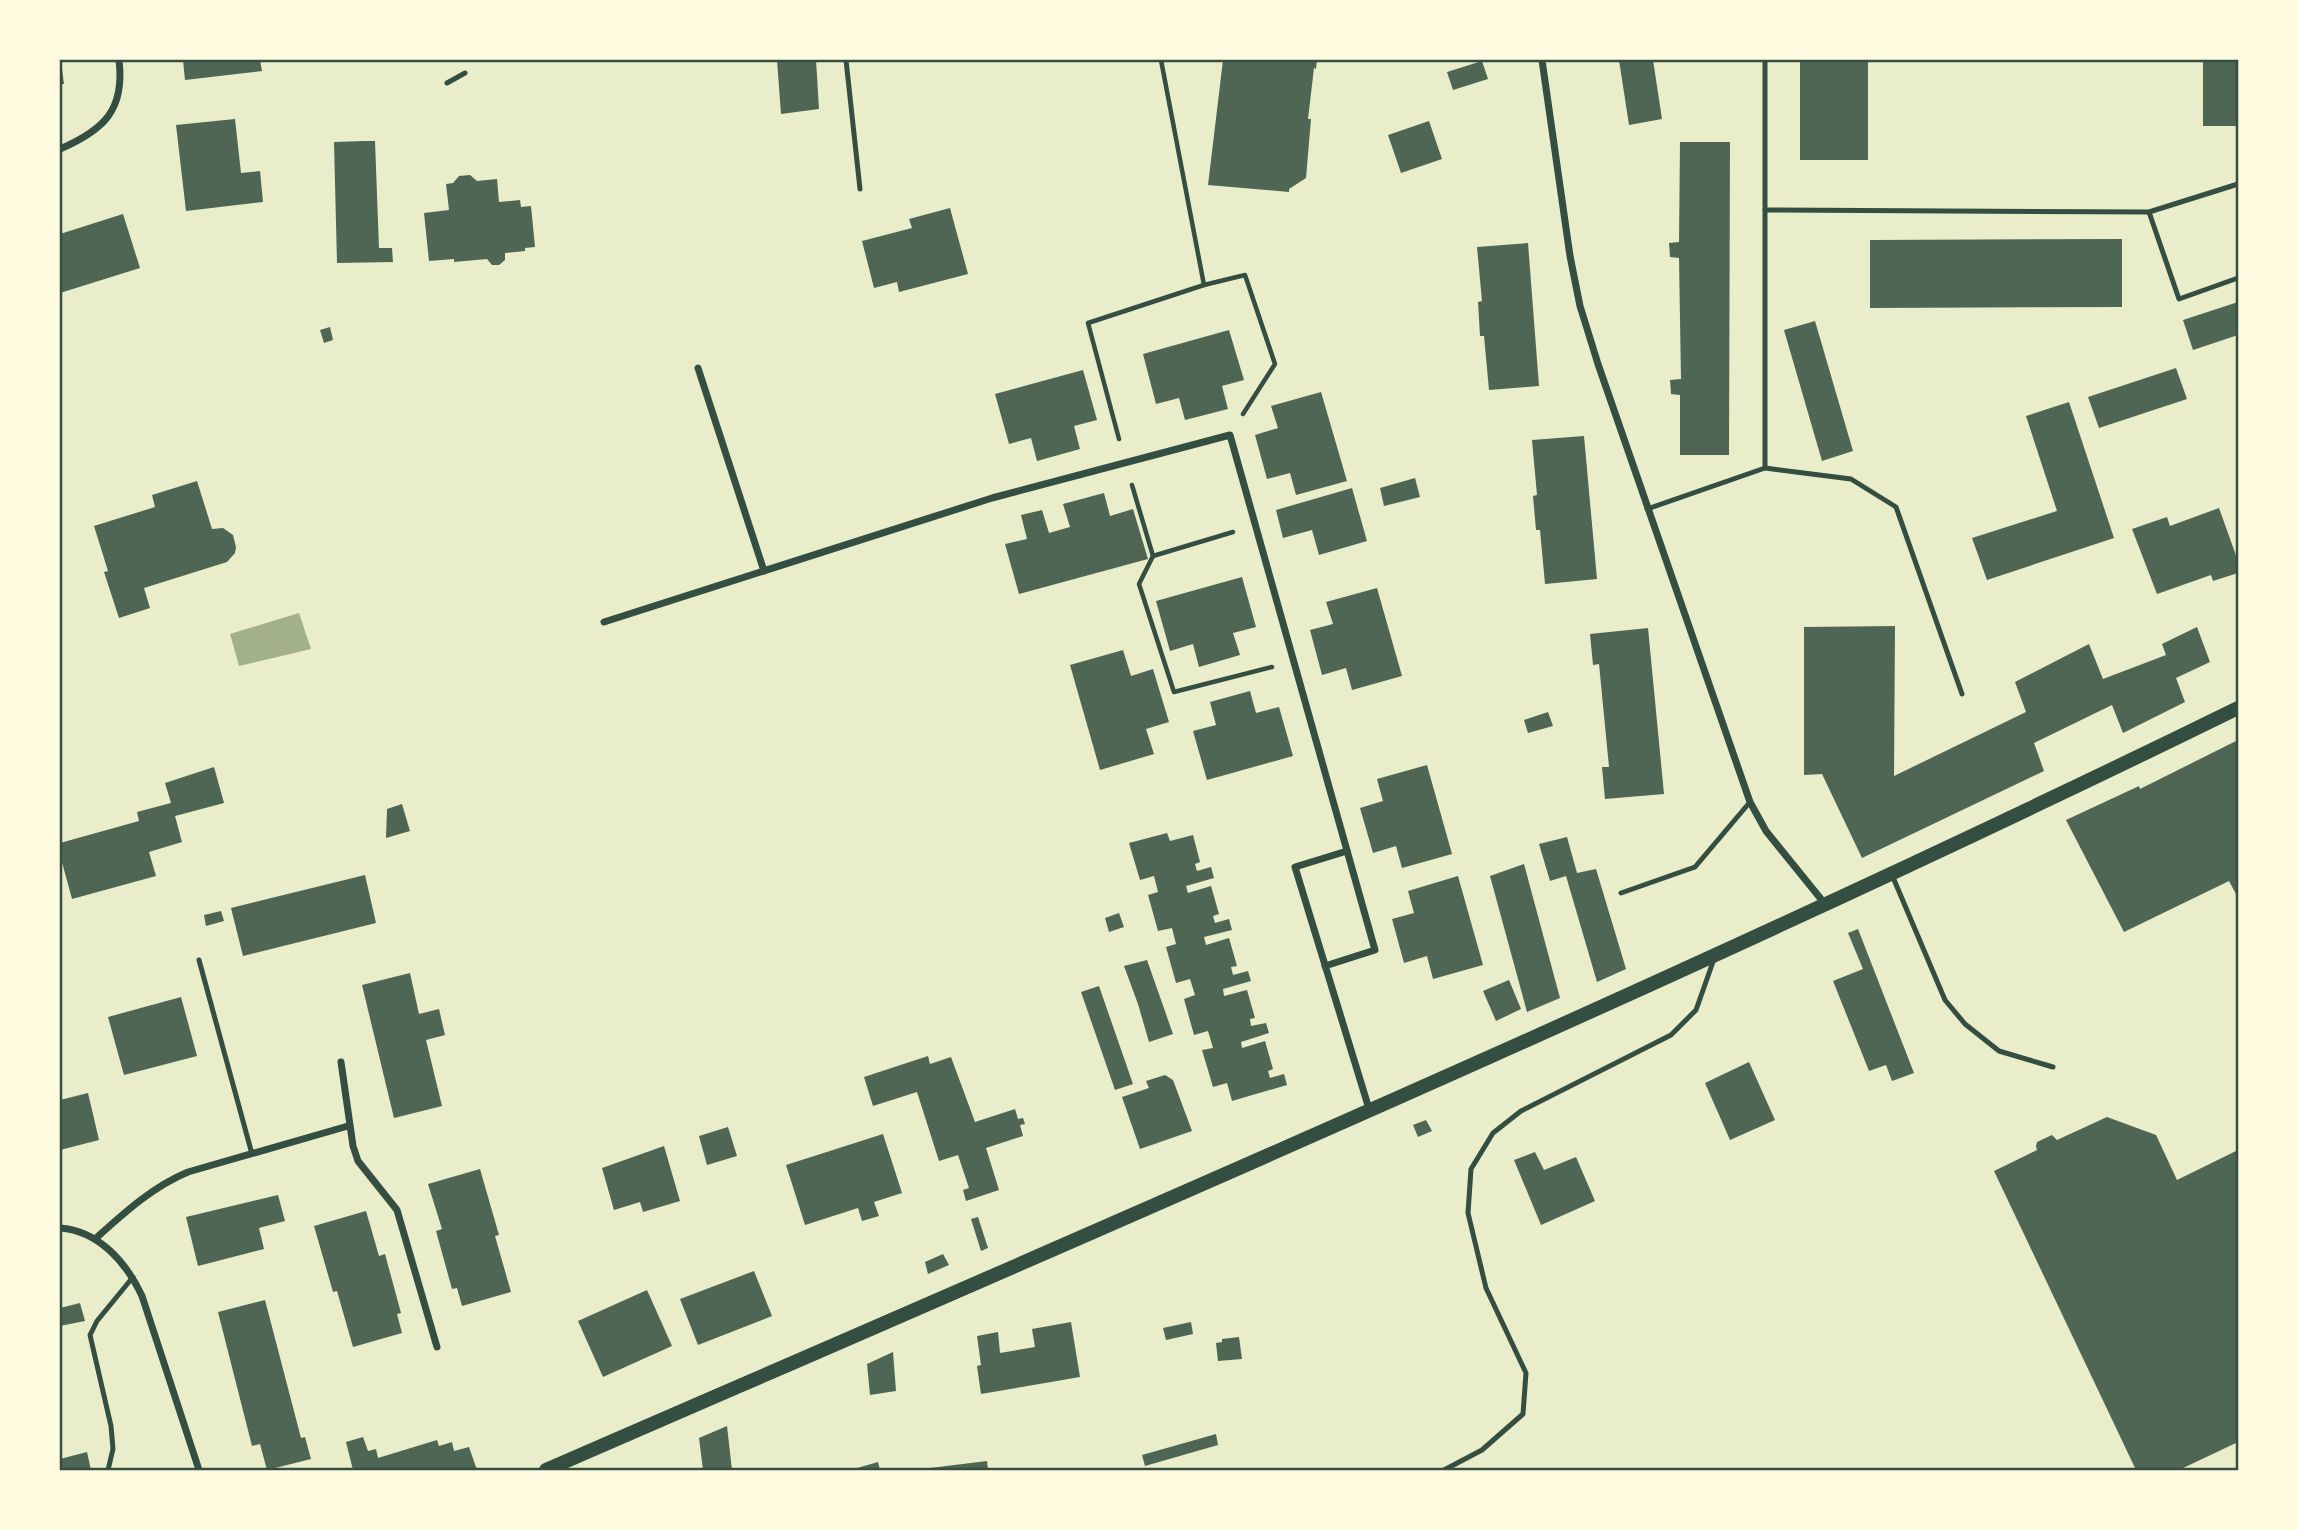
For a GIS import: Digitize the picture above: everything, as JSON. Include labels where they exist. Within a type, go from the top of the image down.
[{"type":"main road","points":[[546,1471],[1370,1112],[1825,905],[2238,708]]},
{"type":"street","points":[[60,149],[76,142],[110,118],[122,82],[119,60]]},
{"type":"street","points":[[1542,60],[1570,256],[1580,306],[1647,509],[1750,802],[1766,831],[1825,905]]},
{"type":"street","points":[[698,368],[764,570]]},
{"type":"street","points":[[604,622],[992,498],[1230,435],[1376,950],[1325,966]]},
{"type":"street","points":[[1347,851],[1295,867],[1370,1112]]},
{"type":"street","points":[[341,1062],[348,1126],[358,1161],[397,1210],[437,1346]]},
{"type":"street","points":[[95,1239],[166,1181],[188,1172],[348,1126]]},
{"type":"street","points":[[60,1228],[95,1239],[122,1260],[133,1277],[142,1296],[199,1471]]},
{"type":"lane","points":[[846,60],[860,189]]},
{"type":"lane","points":[[1765,60],[1765,468]]},
{"type":"lane","points":[[447,83],[465,73]]},
{"type":"lane","points":[[1765,210],[2149,212],[2238,184]]},
{"type":"lane","points":[[2149,212],[2179,299],[2238,278]]},
{"type":"lane","points":[[1647,509],[1765,468],[1851,479],[1896,507],[1962,694]]},
{"type":"lane","points":[[1621,893],[1695,867],[1750,802]]},
{"type":"lane","points":[[1891,872],[1945,1000],[1965,1024],[1999,1051],[2053,1067]]},
{"type":"lane","points":[[1444,1471],[1482,1450],[1523,1414],[1526,1373],[1486,1288],[1468,1213],[1471,1169],[1493,1133],[1521,1111],[1671,1035],[1696,1010],[1716,953]]},
{"type":"lane","points":[[199,960],[252,1154]]},
{"type":"lane","points":[[108,1471],[113,1449],[111,1426],[90,1335],[97,1321],[133,1277]]},
{"type":"path","points":[[1161,60],[1204,285]]},
{"type":"path","points":[[1153,556],[1255,526]]},
{"type":"shaded area","points":[[299,613],[311,649],[239,666],[230,634]]},
{"type":"building","points":[[183,60],[260,60],[262,71],[185,80]]},
{"type":"building","points":[[777,60],[816,60],[819,109],[781,114]]},
{"type":"building","points":[[1223,60],[1317,60],[1308,119],[1311,119],[1306,178],[1289,189],[1289,192],[1208,185]]},
{"type":"building","points":[[1619,60],[1653,60],[1662,119],[1629,125]]},
{"type":"building","points":[[1800,60],[1868,60],[1868,160],[1800,160]]},
{"type":"building","points":[[2203,60],[2238,60],[2238,126],[2203,126]]},
{"type":"building","points":[[1482,61],[1488,79],[1453,90],[1447,72]]},
{"type":"building","points":[[61,62],[64,84],[60,84]]},
{"type":"building","points":[[235,119],[241,173],[260,171],[263,202],[186,211],[176,125]]},
{"type":"building","points":[[1429,121],[1442,159],[1401,173],[1388,135]]},
{"type":"building","points":[[375,141],[379,248],[392,248],[393,262],[337,263],[334,142]]},
{"type":"building","points":[[1680,142],[1730,142],[1729,455],[1680,455],[1680,395],[1671,394],[1670,380],[1681,379],[1679,258],[1670,257],[1669,243],[1679,242]]},
{"type":"building","points":[[470,175],[477,181],[497,179],[499,202],[520,200],[521,207],[531,206],[535,247],[505,253],[505,260],[499,265],[492,265],[487,259],[429,261],[424,213],[449,210],[446,184],[453,183],[459,176]]},
{"type":"building","points":[[950,208],[968,274],[899,292],[897,282],[874,288],[862,241],[912,228],[909,219]]},
{"type":"building","points":[[123,214],[140,268],[60,293],[60,234]]},
{"type":"building","points":[[2122,239],[2122,307],[1870,308],[1870,240]]},
{"type":"building","points":[[1528,243],[1539,386],[1489,390],[1484,336],[1480,336],[1478,302],[1482,301],[1477,247]]},
{"type":"building","points":[[2238,302],[2238,335],[2193,350],[2183,320]]},
{"type":"building","points":[[1815,321],[1853,451],[1822,461],[1784,330]]},
{"type":"building","points":[[330,327],[333,340],[324,343],[320,330]]},
{"type":"building","points":[[1229,330],[1244,380],[1222,386],[1228,409],[1185,420],[1179,398],[1156,404],[1143,354]]},
{"type":"building","points":[[2176,368],[2187,399],[2099,428],[2088,397]]},
{"type":"building","points":[[1083,370],[1097,420],[1074,426],[1080,449],[1037,461],[1031,438],[1009,444],[995,394]]},
{"type":"building","points":[[1321,392],[1347,481],[1296,495],[1290,473],[1267,479],[1255,435],[1278,428],[1271,406]]},
{"type":"building","points":[[2069,402],[2114,538],[1987,580],[1972,538],[2057,511],[2026,416]]},
{"type":"building","points":[[1584,436],[1597,579],[1545,584],[1540,530],[1536,530],[1533,496],[1537,495],[1532,440]]},
{"type":"building","points":[[1415,478],[1420,497],[1384,506],[1380,488]]},
{"type":"building","points":[[197,481],[212,529],[223,528],[233,535],[235,553],[227,562],[144,588],[150,608],[119,618],[104,572],[108,571],[94,526],[155,507],[152,495]]},
{"type":"building","points":[[1352,488],[1367,541],[1319,555],[1312,530],[1283,538],[1276,510]]},
{"type":"building","points":[[1104,493],[1110,516],[1133,509],[1148,559],[1019,594],[1005,544],[1027,539],[1021,515],[1042,510],[1049,533],[1070,527],[1063,504]]},
{"type":"building","points":[[2219,508],[2238,561],[2238,573],[2213,581],[2211,575],[2157,594],[2132,529],[2167,517],[2170,526]]},
{"type":"building","points":[[1242,577],[1256,627],[1233,633],[1240,655],[1199,667],[1193,644],[1170,651],[1156,601]]},
{"type":"building","points":[[1377,588],[1402,676],[1352,690],[1346,668],[1322,675],[1310,630],[1333,624],[1326,602]]},
{"type":"building","points":[[1895,626],[1894,776],[2026,712],[2015,682],[2089,644],[2103,679],[2166,655],[2162,644],[2197,627],[2210,662],[2176,678],[2185,702],[2123,733],[2112,705],[2034,743],[2044,771],[1862,858],[1822,774],[1804,775],[1804,627]]},
{"type":"building","points":[[1648,628],[1664,794],[1605,799],[1602,767],[1609,767],[1599,664],[1593,665],[1590,634]]},
{"type":"building","points":[[1123,650],[1131,676],[1153,669],[1169,722],[1146,729],[1154,754],[1100,770],[1070,665]]},
{"type":"building","points":[[1250,691],[1256,713],[1279,707],[1293,756],[1207,780],[1193,731],[1216,725],[1210,702]]},
{"type":"building","points":[[1548,712],[1553,726],[1528,733],[1524,720]]},
{"type":"building","points":[[2238,740],[2238,892],[2236,894],[2229,881],[2124,932],[2066,820],[2139,786],[2140,789]]},
{"type":"building","points":[[1427,765],[1452,854],[1402,868],[1396,846],[1373,853],[1360,808],[1383,801],[1377,779]]},
{"type":"building","points":[[214,767],[224,803],[175,816],[182,842],[149,852],[156,876],[72,899],[60,855],[60,843],[139,821],[137,812],[171,803],[165,783]]},
{"type":"building","points":[[402,804],[410,831],[386,838],[387,809]]},
{"type":"building","points":[[1167,833],[1170,841],[1193,835],[1200,862],[1195,864],[1197,871],[1211,867],[1214,878],[1186,886],[1188,893],[1211,886],[1219,914],[1213,916],[1215,923],[1229,919],[1232,930],[1204,937],[1206,945],[1229,938],[1237,966],[1231,967],[1233,975],[1248,971],[1251,981],[1223,989],[1224,996],[1247,990],[1255,1018],[1250,1019],[1251,1026],[1266,1023],[1269,1033],[1241,1042],[1242,1048],[1265,1041],[1273,1069],[1268,1071],[1270,1078],[1284,1074],[1287,1085],[1232,1101],[1227,1083],[1213,1087],[1202,1050],[1213,1048],[1208,1031],[1194,1035],[1184,999],[1195,995],[1190,979],[1176,983],[1166,947],[1176,944],[1172,928],[1158,931],[1148,895],[1158,892],[1154,876],[1140,880],[1129,843]]},
{"type":"building","points":[[1567,837],[1577,873],[1596,869],[1626,969],[1597,982],[1566,876],[1550,881],[1539,844]]},
{"type":"building","points":[[1524,864],[1560,998],[1527,1012],[1490,876]]},
{"type":"building","points":[[365,875],[376,923],[243,956],[231,908]]},
{"type":"building","points":[[1458,876],[1483,965],[1433,979],[1427,956],[1404,963],[1392,919],[1414,913],[1408,891]]},
{"type":"building","points":[[221,911],[224,921],[206,926],[204,915]]},
{"type":"building","points":[[1119,913],[1124,927],[1109,932],[1105,918]]},
{"type":"building","points":[[1858,929],[1914,1073],[1892,1081],[1886,1065],[1869,1071],[1833,981],[1863,969],[1848,933]]},
{"type":"building","points":[[1147,960],[1173,1034],[1149,1042],[1124,966]]},
{"type":"building","points":[[410,973],[419,1014],[439,1009],[445,1035],[426,1040],[442,1106],[394,1118],[362,985]]},
{"type":"building","points":[[1509,980],[1521,1009],[1496,1021],[1483,991]]},
{"type":"building","points":[[1099,986],[1133,1084],[1115,1090],[1081,992]]},
{"type":"building","points":[[181,997],[197,1056],[124,1075],[108,1017]]},
{"type":"building","points":[[928,1056],[930,1064],[951,1057],[975,1122],[1015,1109],[1018,1119],[1023,1118],[1025,1124],[1020,1125],[1023,1136],[986,1148],[999,1190],[966,1201],[963,1190],[969,1188],[958,1155],[939,1161],[917,1092],[873,1106],[864,1077]]},
{"type":"building","points":[[1749,1062],[1775,1120],[1730,1140],[1705,1083]]},
{"type":"building","points":[[1165,1075],[1173,1080],[1192,1131],[1140,1149],[1122,1097],[1149,1088],[1146,1081]]},
{"type":"building","points":[[88,1093],[99,1140],[60,1150],[60,1100]]},
{"type":"building","points":[[2107,1117],[2156,1135],[2177,1180],[2238,1150],[2238,1442],[2179,1470],[2136,1470],[1994,1171],[2037,1150],[2037,1142],[2052,1135],[2057,1140]]},
{"type":"building","points":[[1426,1120],[1432,1131],[1418,1137],[1413,1125]]},
{"type":"building","points":[[728,1127],[737,1156],[707,1165],[699,1136]]},
{"type":"building","points":[[883,1134],[902,1193],[874,1202],[879,1216],[862,1221],[858,1208],[805,1225],[786,1165]]},
{"type":"building","points":[[664,1146],[680,1201],[643,1212],[640,1202],[614,1210],[602,1168]]},
{"type":"building","points":[[1535,1152],[1544,1170],[1576,1157],[1595,1201],[1541,1225],[1514,1160]]},
{"type":"building","points":[[480,1169],[499,1235],[495,1236],[511,1292],[462,1306],[457,1288],[452,1289],[436,1231],[442,1229],[428,1184]]},
{"type":"building","points":[[278,1195],[285,1221],[259,1228],[264,1249],[198,1266],[186,1217]]},
{"type":"building","points":[[366,1211],[379,1256],[385,1254],[401,1313],[397,1314],[402,1333],[353,1347],[337,1291],[333,1292],[314,1226]]},
{"type":"building","points":[[978,1217],[988,1248],[981,1251],[971,1219]]},
{"type":"building","points":[[943,1254],[949,1265],[928,1274],[925,1262]]},
{"type":"building","points":[[754,1271],[772,1316],[698,1345],[680,1299]]},
{"type":"building","points":[[647,1290],[672,1346],[603,1377],[578,1321]]},
{"type":"building","points":[[265,1300],[301,1438],[305,1437],[311,1459],[267,1470],[260,1444],[252,1446],[218,1312]]},
{"type":"building","points":[[80,1303],[85,1321],[60,1326],[60,1308]]},
{"type":"building","points":[[1071,1322],[1080,1377],[981,1394],[977,1336],[998,1332],[1000,1353],[1035,1347],[1032,1329]]},
{"type":"building","points":[[1191,1322],[1193,1334],[1166,1340],[1163,1328]]},
{"type":"building","points":[[1239,1337],[1242,1359],[1218,1361],[1216,1343],[1222,1342],[1222,1339]]},
{"type":"building","points":[[893,1352],[896,1391],[870,1395],[867,1364]]},
{"type":"building","points":[[727,1426],[732,1470],[703,1470],[699,1438]]},
{"type":"building","points":[[1216,1434],[1218,1445],[1145,1466],[1142,1455]]},
{"type":"building","points":[[363,1437],[368,1451],[376,1449],[378,1458],[437,1440],[439,1446],[452,1442],[454,1451],[469,1447],[477,1470],[353,1470],[346,1442]]},
{"type":"building","points":[[87,1452],[91,1470],[60,1470],[60,1459]]},
{"type":"building","points":[[987,1461],[988,1470],[922,1470],[922,1469]]},
{"type":"building","points":[[878,1462],[880,1470],[850,1470]]}]
